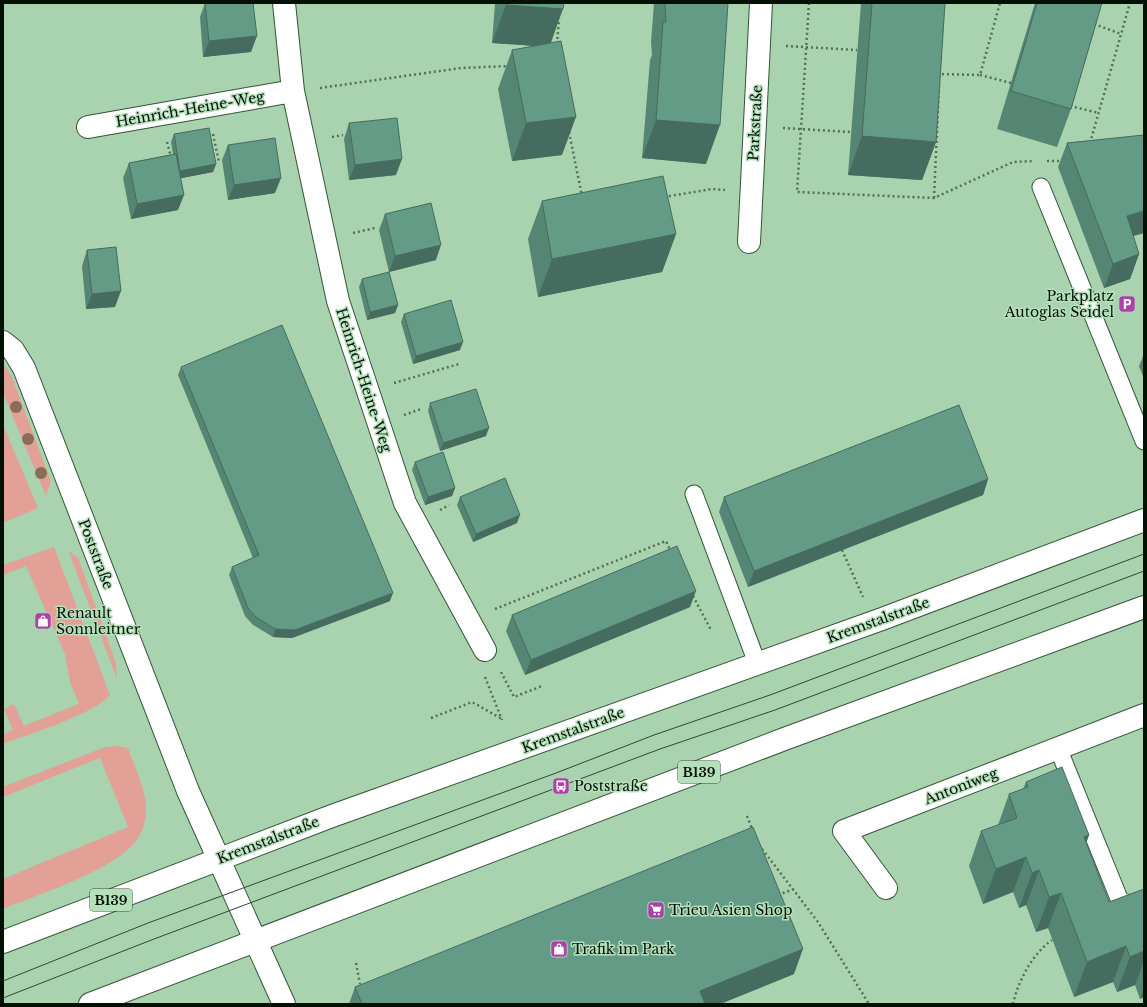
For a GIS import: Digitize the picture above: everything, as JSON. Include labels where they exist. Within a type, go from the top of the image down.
[{"type":"main road","name":"Heinrich-Heine-Weg","points":[[284,3],[293,91],[338,301],[405,503],[485,650]]},
{"type":"main road","name":"Parkstraße","points":[[749,242],[761,3]]},
{"type":"main road","name":"Heinrich-Heine-Weg","points":[[88,127],[293,91]]},
{"type":"main road","name":"Poststraße","points":[[3,342],[13,350],[24,368],[188,791],[284,1004]]},
{"type":"main road","name":"Kremstalstraße","points":[[3,942],[340,813],[882,619],[1144,520]]},
{"type":"main road","name":"B139","points":[[90,1004],[794,735],[1144,608]]},
{"type":"main road","name":"Antoniweg","points":[[886,888],[844,831],[1144,715]]},
{"type":"lane","points":[[1042,186],[1144,441]]},
{"type":"lane","points":[[694,494],[757,663]]},
{"type":"lane","points":[[1058,748],[1120,901],[1144,908]]},
{"type":"path","points":[[809,3],[797,192],[934,198],[1013,162],[1069,161]]},
{"type":"path","points":[[980,75],[1000,3]]},
{"type":"path","points":[[1088,147],[1130,3]]},
{"type":"path","points":[[557,50],[559,11]]},
{"type":"path","points":[[1093,24],[1121,34]]},
{"type":"path","points":[[806,47],[857,50]]},
{"type":"path","points":[[293,91],[461,68],[516,66]]},
{"type":"path","points":[[934,198],[940,66]]},
{"type":"path","points":[[934,74],[980,75],[1011,83]]},
{"type":"path","points":[[1069,106],[1099,113]]},
{"type":"path","points":[[568,127],[584,204]]},
{"type":"path","points":[[801,130],[851,132]]},
{"type":"path","points":[[931,142],[937,142]]},
{"type":"path","points":[[660,198],[712,189],[752,192]]},
{"type":"path","points":[[368,392],[459,364]]},
{"type":"path","points":[[468,621],[666,541],[672,554]]},
{"type":"path","points":[[842,550],[863,597]]},
{"type":"path","points":[[691,591],[711,630]]},
{"type":"path","points":[[431,718],[472,702],[502,720],[475,654],[490,648],[514,697],[542,686]]},
{"type":"path","points":[[747,816],[755,835]]},
{"type":"path","points":[[757,842],[818,922],[869,1004]]},
{"type":"path","points":[[758,853],[764,850]]},
{"type":"path","points":[[776,896],[794,889]]},
{"type":"path","points":[[1013,1004],[1015,993],[1026,971],[1042,947],[1052,940]]},
{"type":"path","points":[[356,963],[360,984]]},
{"type":"shaded area","points":[[3,363],[11,375],[51,481],[46,496],[3,393]]},
{"type":"shaded area","points":[[3,425],[38,508],[3,523]]},
{"type":"shaded area","points":[[54,547],[110,695],[101,703],[75,717],[3,744],[3,734],[13,730],[4,709],[14,704],[24,726],[79,704],[70,682],[65,654],[26,566],[3,575],[3,565]]},
{"type":"shaded area","points":[[68,550],[78,558],[116,663],[117,679]]},
{"type":"shaded area","points":[[116,746],[128,748],[144,794],[146,809],[145,817],[137,840],[126,851],[94,871],[3,909],[3,879],[128,827],[100,758],[3,797],[3,787],[105,747]]},
{"type":"building","points":[[205,3],[253,3],[257,36],[209,41]]},
{"type":"building","points":[[506,3],[564,3],[563,9],[506,5]]},
{"type":"building","points":[[665,3],[728,3],[720,125],[656,120],[663,22],[666,22]]},
{"type":"building","points":[[872,3],[945,3],[936,142],[862,136]]},
{"type":"building","points":[[1037,3],[1102,3],[1071,109],[1011,91]]},
{"type":"building","points":[[561,41],[576,117],[526,123],[512,50]]},
{"type":"building","points":[[397,118],[402,159],[355,165],[349,123]]},
{"type":"building","points":[[209,128],[216,164],[180,171],[174,134]]},
{"type":"building","points":[[1144,135],[1144,211],[1127,216],[1139,254],[1113,264],[1067,143]]},
{"type":"building","points":[[275,138],[281,178],[234,185],[228,145]]},
{"type":"building","points":[[176,154],[184,195],[137,204],[129,163]]},
{"type":"building","points":[[663,176],[676,234],[552,259],[542,201]]},
{"type":"building","points":[[431,203],[441,245],[395,256],[385,214]]},
{"type":"building","points":[[116,247],[121,291],[92,294],[87,250]]},
{"type":"building","points":[[389,272],[398,305],[370,312],[362,279]]},
{"type":"building","points":[[451,300],[463,342],[416,356],[404,314]]},
{"type":"building","points":[[282,325],[393,593],[295,630],[275,629],[256,617],[248,608],[232,567],[259,555],[181,367]]},
{"type":"building","points":[[476,389],[489,428],[443,443],[430,403]]},
{"type":"building","points":[[959,405],[988,479],[754,571],[724,497]]},
{"type":"building","points":[[443,452],[455,488],[428,497],[415,462]]},
{"type":"building","points":[[505,478],[520,515],[476,534],[460,497]]},
{"type":"building","points":[[677,546],[696,591],[531,660],[512,615]]},
{"type":"building","points":[[1062,767],[1089,835],[1084,837],[1109,902],[1144,889],[1144,951],[1130,957],[1126,946],[1087,962],[1061,893],[1049,897],[1039,870],[1032,873],[1026,857],[996,869],[981,831],[1017,818],[1009,794],[1028,787],[1026,782]]},
{"type":"building","points":[[753,827],[803,949],[700,991],[705,1004],[362,1004],[355,987]]},
{"type":"tram line","points":[[3,981],[148,923],[556,773],[654,735],[770,695],[1144,554]]},
{"type":"tram line","points":[[3,998],[154,939],[660,749],[775,710],[1144,571]]},
{"type":"place","name":"Parkplatz Autoglas Seidel","points":[[1127,304]]},
{"type":"place","name":"Renault Sonnleitner","points":[[43,621]]},
{"type":"place","name":"Poststraße","points":[[561,786]]},
{"type":"place","name":"Trieu Asien Shop","points":[[656,910]]},
{"type":"place","name":"Trafik im Park","points":[[559,949]]}]
